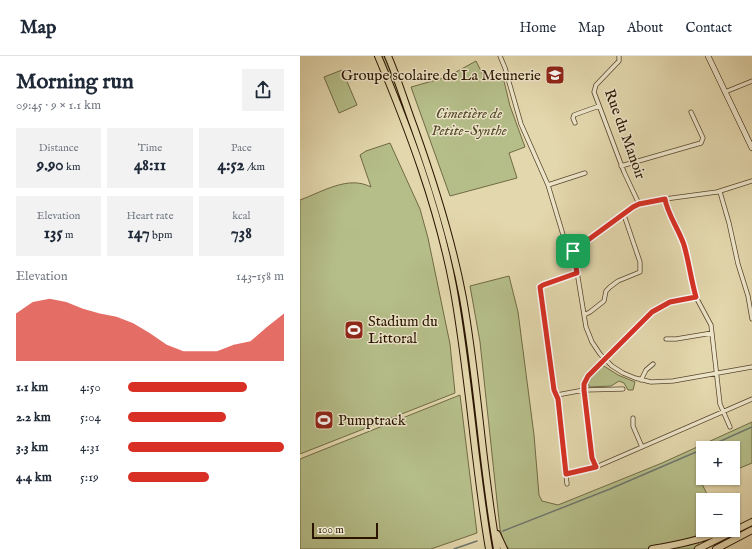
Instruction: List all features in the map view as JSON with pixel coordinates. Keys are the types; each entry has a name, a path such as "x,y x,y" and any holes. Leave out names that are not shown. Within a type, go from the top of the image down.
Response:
{"highway":[{"path":"378,56 423,177 439,226 449,268 464,353 487,549"},
{"path":"388,56 432,177 454,257 463,298 472,357 496,547"},
{"path":"492,518 499,540 504,549"},
{"path":"740,524 752,520"},
{"path":"698,549 752,520"},
{"path":"716,549 752,530"},
{"path":"652,549 706,537"}],"street":[{"path":"500,56 505,68 521,124 548,185 564,238 573,251 586,327 597,350 604,359 620,372 641,380 666,382 752,367"},
{"name":"Rue du Manoir","path":"619,56 618,62 595,87 594,93 621,166 639,204"},
{"path":"708,56 752,148"},
{"path":"725,92 752,81"},
{"path":"575,123 573,118 574,115 599,106"},
{"path":"621,166 701,143 703,141 703,136 691,112"},
{"path":"548,185 585,173"},
{"path":"573,251 639,204 720,192 752,181"},
{"path":"720,192 729,223 738,264 748,296 752,319"},
{"path":"665,199 666,205 676,224 684,245 696,297 709,321 712,333 720,404 730,428"},
{"path":"584,314 590,312 605,300 605,292 618,281 637,274 641,270 623,214"},
{"path":"567,484 557,395 554,390 540,288 543,285 577,273"},
{"path":"596,467 592,458 584,390 584,384 587,377 645,317 655,309 672,301 696,297"},
{"path":"666,339 676,339 712,333"},
{"path":"641,380 646,370 653,364"},
{"path":"557,395 584,390 623,388"},
{"path":"566,474 596,467 752,399"},
{"path":"632,418 633,426 642,447"}],"green space":[{"path":"381,56 384,56 416,139 434,196 457,282 455,282 447,247"},
{"name":"Cimetière de Petite-Synthe","path":"476,61 486,81 491,79 493,81 503,77 510,106 525,147 509,153 517,178 450,196 411,87 447,77"},
{"path":"342,70 357,105 339,113 324,77"},
{"name":"Stadium du Littoral","path":"390,143 420,209 428,238 450,344 455,393 300,454 300,200 326,189 344,184 362,184 371,187 360,155 366,151"},
{"path":"509,276 518,312 534,435 539,495 542,501 558,505 662,463 696,448 696,485 702,485 706,493 696,493 696,537 700,549 509,549 504,543 500,529 480,342 470,286"},
{"path":"602,366 635,382 633,390 628,390 624,383 619,381 611,386 590,387 588,384 591,378"},
{"path":"460,395 477,533 431,549 300,549 300,459"},
{"path":"752,422 752,463 740,468 740,441 710,441"}],"waterway":[{"path":"721,441 752,427"},
{"path":"503,531 610,489 696,452"},
{"path":"454,549 477,541"}],"place":[{"name":"Groupe scolaire de La Meunerie","path":"555,75"},
{"name":"Stadium du Littoral","path":"354,330"},
{"name":"Pumptrack","path":"324,420"}],"route":[{"path":"665,199 666,205 676,224 684,245 696,297 679,299 670,302 661,306 645,317 588,376 584,384 584,390 592,458 596,467 566,474 558,399 554,390 540,286 577,273 573,251 635,205 665,199"}]}
